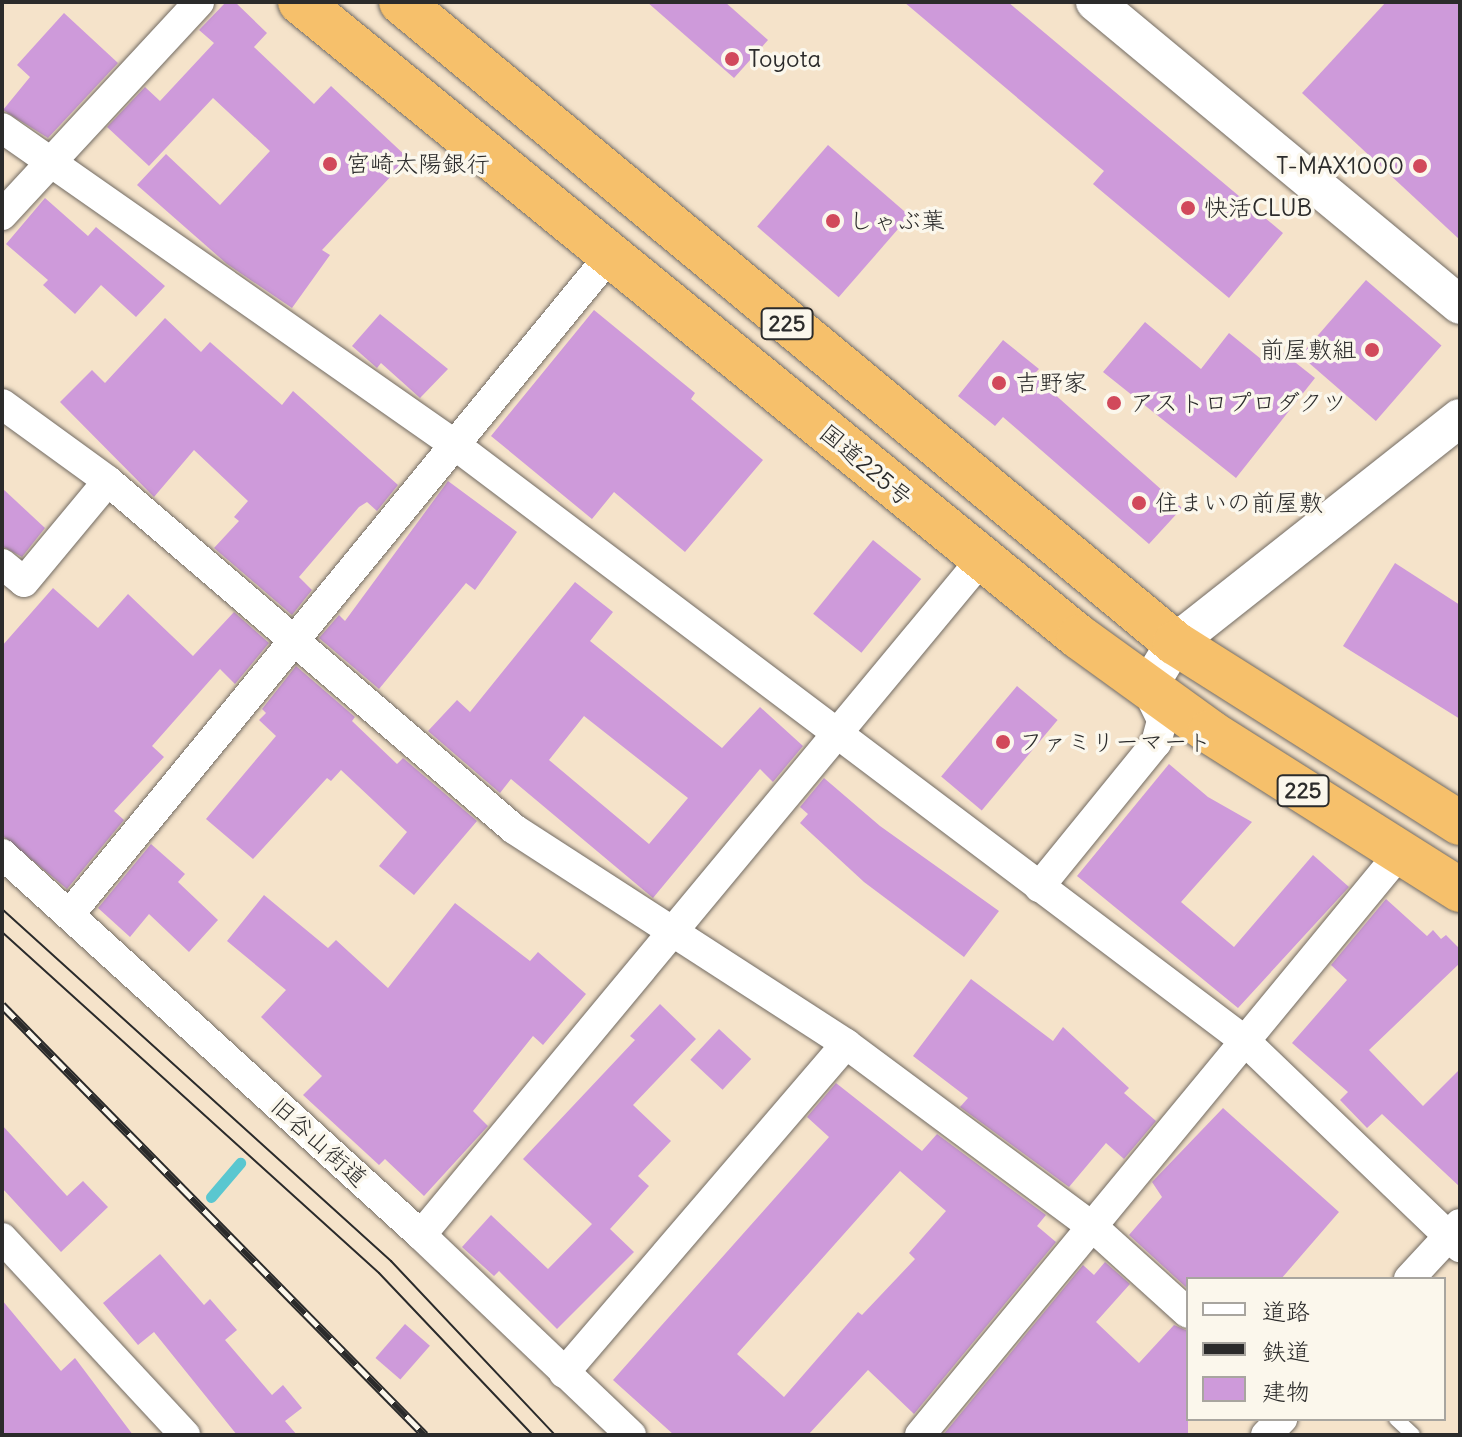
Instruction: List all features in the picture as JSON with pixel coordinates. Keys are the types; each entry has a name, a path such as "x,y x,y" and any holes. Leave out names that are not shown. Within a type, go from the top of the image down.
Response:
{"highway":[{"name":"国道225号","path":"300,2 612,253 981,560 1147,689 1460,890"},
{"name":"225","path":"401,2 1175,643 1460,823"}],"street":[{"path":"2,215 199,2"},
{"path":"1095,2 1460,305"},
{"path":"2,128 451,442 1245,1041 1456,1236 1411,1277"},
{"path":"69,915 451,442 612,253"},
{"path":"2,404 108,481 514,829 846,1044 1095,1229 1186,1311"},
{"path":"1039,887 1156,743 1162,720 1147,689 1175,643 1460,418"},
{"path":"2,564 24,582 108,481"},
{"path":"421,1235 671,932 840,736 981,560"},
{"path":"920,1435 1095,1229 1400,853"},
{"name":"旧谷山街道","path":"2,854 421,1235 631,1435"},
{"path":"564,1373 846,1044"},
{"path":"2,1238 185,1435"}],"lane":[{"path":"1398,1421 1413,1435"}],"building":[{"path":"226,2 235,2 267,33 254,47 314,104 331,86 408,158 322,250 330,255 292,308 227,264 137,185 166,154 220,205 270,151 213,98 149,166 107,127 145,87 160,101 214,43 199,30"},
{"name":"Toyota","path":"647,2 725,2 768,40 734,78"},
{"path":"904,2 1008,2 1283,233 1229,298 1093,184 1104,171"},
{"name":"T-MAX1000","path":"1386,2 1460,2 1460,240 1302,93"},
{"path":"64,13 118,63 48,138 3,110 30,77 17,65"},
{"name":"しゃぶ葉","path":"828,145 910,216 839,297 757,227"},
{"path":"45,198 88,236 96,227 165,286 136,317 101,285 75,314 43,285 48,280 6,244"},
{"name":"前屋敷組","path":"1366,280 1441,346 1376,421 1300,355"},
{"path":"594,310 695,393 691,399 763,460 685,552 614,492 592,519 491,436"},
{"path":"380,314 448,369 420,398 381,363 377,368 352,346"},
{"path":"165,318 201,352 210,342 282,405 293,391 398,485 377,511 367,502 359,507 299,577 312,590 292,615 214,548 239,521 234,517 248,501 194,450 154,497 60,402 92,370 105,383"},
{"path":"1145,322 1201,369 1229,333 1261,359 1277,348 1315,378 1236,478 1103,372"},
{"path":"1003,340 1039,369 1033,375 1182,508 1149,544 1003,417 995,426 958,396"},
{"path":"448,481 517,532 475,590 466,583 379,689 319,638 339,615 345,621"},
{"path":"2,488 45,528 22,557 2,546"},
{"path":"873,540 921,579 861,653 813,614"},
{"path":"1395,563 1460,605 1460,719 1343,646"},
{"path":"575,582 613,612 590,641 722,748 760,707 803,746 773,782 760,769 653,898 511,779 500,793 428,731 457,700 470,712","holes":["584,716 688,798 649,844 549,760"]},
{"path":"53,588 98,628 128,594 193,656 234,612 269,643 235,684 220,669 152,746 164,757 114,811 124,820 67,889 2,835 2,646"},
{"path":"296,666 355,717 352,721 397,764 403,758 477,821 414,895 379,866 407,832 341,770 331,781 327,778 253,859 206,819 276,736 259,720 266,713 262,709"},
{"path":"1017,686 1058,720 982,810 941,776"},
{"path":"1169,764 1208,797 1252,822 1181,902 1234,947 1313,855 1349,887 1238,1008 1077,876"},
{"path":"824,778 880,826 999,911 964,957 864,882 800,823 808,814 800,807"},
{"path":"151,844 185,874 178,882 218,920 189,952 149,914 130,937 98,908"},
{"path":"264,895 328,948 336,940 388,988 455,903 530,961 538,952 586,994 543,1045 533,1036 473,1111 488,1126 424,1196 385,1159 379,1165 303,1095 322,1076 261,1017 286,990 227,941"},
{"path":"1386,899 1427,936 1433,930 1441,939 1446,935 1460,949 1460,963 1369,1050 1423,1106 1460,1069 1460,1187 1382,1114 1367,1128 1340,1100 1348,1092 1292,1043 1347,980 1331,965"},
{"path":"971,979 1053,1041 1063,1027 1129,1088 1124,1093 1156,1121 1124,1159 1106,1143 1069,1187 960,1107 968,1098 913,1056"},
{"path":"660,1004 696,1039 633,1105 671,1141 638,1176 649,1186 610,1229 634,1252 557,1329 499,1271 494,1276 462,1247 491,1215 548,1269 592,1224 523,1159 635,1040 630,1036"},
{"path":"719,1029 751,1059 723,1090 690,1060"},
{"path":"836,1083 922,1151 937,1134 1046,1215 1037,1226 1056,1242 914,1414 868,1370 808,1435 674,1435 613,1380 829,1137 807,1117","holes":["900,1171 946,1211 909,1253 915,1259 862,1315 858,1312 784,1397 737,1354"]},
{"path":"1223,1108 1339,1212 1283,1277 1186,1277 1186,1287 1129,1235 1162,1197 1152,1182"},
{"path":"2,1125 67,1196 83,1181 108,1207 61,1252 2,1188"},
{"path":"160,1254 204,1305 210,1299 237,1330 225,1340 272,1395 283,1385 302,1408 285,1421 297,1435 237,1435 154,1332 138,1345 103,1303"},
{"path":"1105,1262 1130,1284 1096,1322 1139,1363 1174,1325 1186,1330 1188,1435 943,1435 1083,1265 1094,1275"},
{"path":"2,1300 61,1371 75,1358 133,1435 2,1435"},
{"path":"405,1324 430,1346 400,1380 375,1358"}],"waterway":[{"path":"211,1197 240,1163"}],"tram line":[{"path":"2,909 391,1261 555,1435"},
{"path":"2,932 379,1273 533,1435"}],"railway":[{"path":"2,1005 425,1435"}],"place":[{"name":"Toyota","path":"732,59"},
{"name":"宮崎太陽銀行","path":"330,164"},
{"name":"T-MAX1000","path":"1420,166"},
{"name":"快活CLUB","path":"1188,208"},
{"name":"しゃぶ葉","path":"833,221"},
{"name":"前屋敷組","path":"1372,350"},
{"name":"吉野家","path":"999,383"},
{"name":"アストロプロダクツ","path":"1114,403"},
{"name":"住まいの前屋敷","path":"1139,503"},
{"name":"ファミリーマート","path":"1003,742"}]}
